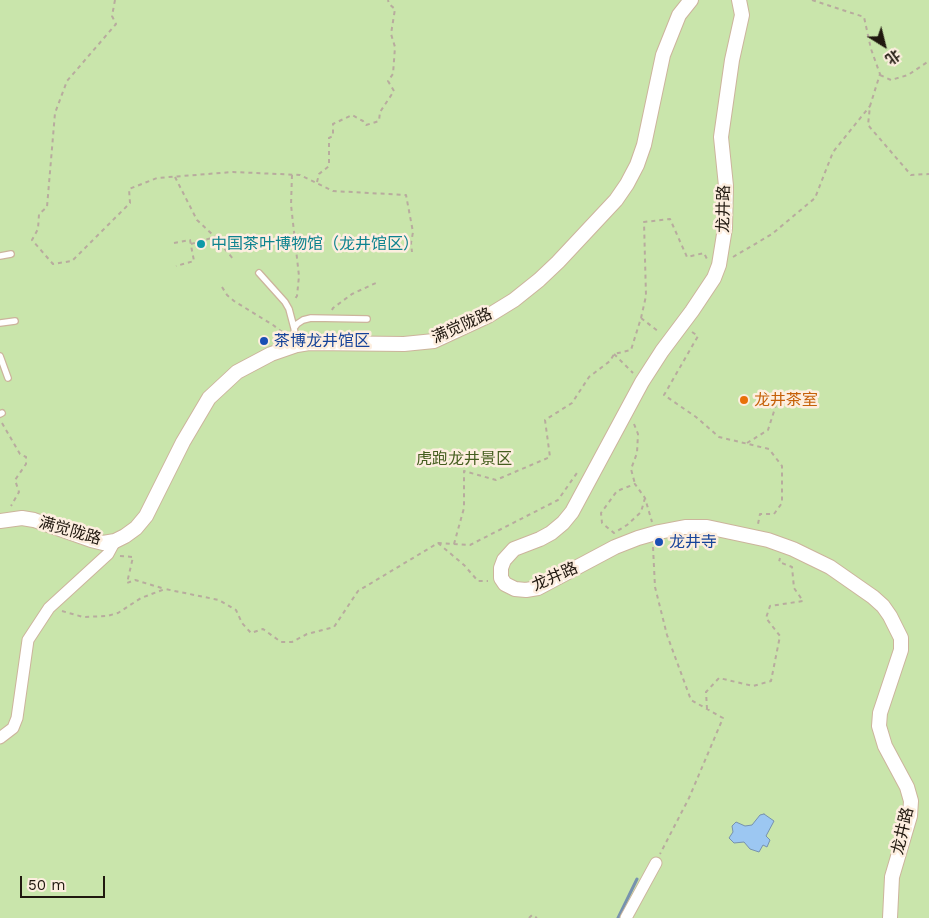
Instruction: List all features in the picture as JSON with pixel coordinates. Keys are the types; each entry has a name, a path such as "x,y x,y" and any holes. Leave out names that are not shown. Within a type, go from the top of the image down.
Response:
{"street":[{"name":"满觉陇路","path":"0,521 22,518 34,520 112,546 136,528 146,516 182,442 209,398 237,372 271,354 297,345 318,343 404,344 434,341 488,316 514,300 539,280 600,218 627,184 637,165 644,145 663,55 680,15 691,0"},
{"name":"龙井路","path":"740,1 742,15 732,60 721,137 726,209 717,271 642,382 572,512 563,523 551,532 540,539 514,549 504,560 501,568 501,578 505,584 515,589 538,588 615,547 652,534 685,527 706,527 768,540 814,558 873,597 890,616 900,638 901,650 880,713 879,726 884,746 907,786 911,802 910,816 892,876 890,918"},
{"path":"0,738 13,728 17,718 28,640 49,608 112,546"},
{"path":"626,918 656,862"}],"lane":[{"path":"0,256 11,254"},
{"path":"259,273 289,309 297,345"},
{"path":"294,328 303,320 311,318 367,319"},
{"path":"0,323 15,320"},
{"path":"0,356 8,378"}],"path":[{"path":"115,0 112,16 116,24 67,81 55,113 47,207 40,214 38,229 32,240 53,264 72,261 130,202 129,189 157,178 233,172 300,175 333,191 406,195 413,232 412,252"},
{"path":"317,182 319,174 329,166 329,138 333,136 333,124 352,115 363,121 366,125 378,121 380,112 394,91 388,81 394,74 395,47 391,34 395,9 389,4 388,0"},
{"path":"812,0 864,17 871,48 880,74 870,106 868,125 911,176 929,174"},
{"path":"880,74 891,80 908,75 929,61"},
{"path":"454,544 464,508 464,471 496,480 550,457 545,420 572,403 589,378 610,361 614,354 631,350 642,318 646,296 644,222 670,219 687,257 704,253 717,271 772,234 815,198 834,152 870,106"},
{"path":"289,309 297,296 298,276 291,205 292,174"},
{"path":"174,176 197,220 216,237 234,260"},
{"path":"191,244 216,237"},
{"path":"174,243 190,240 194,261 176,266"},
{"path":"329,318 333,308 342,300 378,282"},
{"path":"222,287 234,302 273,325 297,345"},
{"path":"642,318 670,340"},
{"path":"681,324 698,336 664,395 696,417 719,437 769,449 782,466 782,503 774,514 760,514 756,531 744,534"},
{"path":"614,354 642,382"},
{"path":"747,443 768,430 777,402 801,403"},
{"path":"628,409 638,434 637,453 631,469 635,484 645,498 651,516 656,587 667,635 691,700 722,718 689,798 656,862"},
{"path":"1,415 20,454 26,457 26,464 15,480 19,492 12,506 7,509"},
{"path":"112,546 120,556 133,557 127,583 135,580 165,589 219,600 236,610 242,623 251,633 263,629 280,642 292,642 307,634 334,627 358,591 438,543 470,546 558,500 581,468"},
{"path":"635,484 617,491 602,513 602,523 614,533 627,525 641,512 645,498"},
{"path":"438,543 464,565 478,581 488,581 501,574"},
{"path":"707,709 706,692 719,678 753,686 771,681 780,636 766,618 770,606 803,602 794,588 792,566 779,562 783,546"},
{"path":"49,608 83,617 107,616 118,613 141,598 165,589"},
{"path":"529,918 532,915 537,918"}],"green space":[{"name":"虎跑龙井景区","path":"0,0 929,0 929,918 0,918"}],"water":[{"path":"764,814 774,821 766,836 770,840 767,847 763,845 759,852 750,849 744,842 734,843 729,838 733,832 732,826 736,822 745,826 752,825 760,815"}],"waterway":[{"path":"618,918 637,879"}],"place":[{"name":"中国茶叶博物馆（龙井馆区）","path":"201,244"},
{"name":"茶博龙井馆区","path":"264,341"},
{"name":"龙井茶室","path":"744,400"},
{"name":"龙井寺","path":"659,542"}]}
